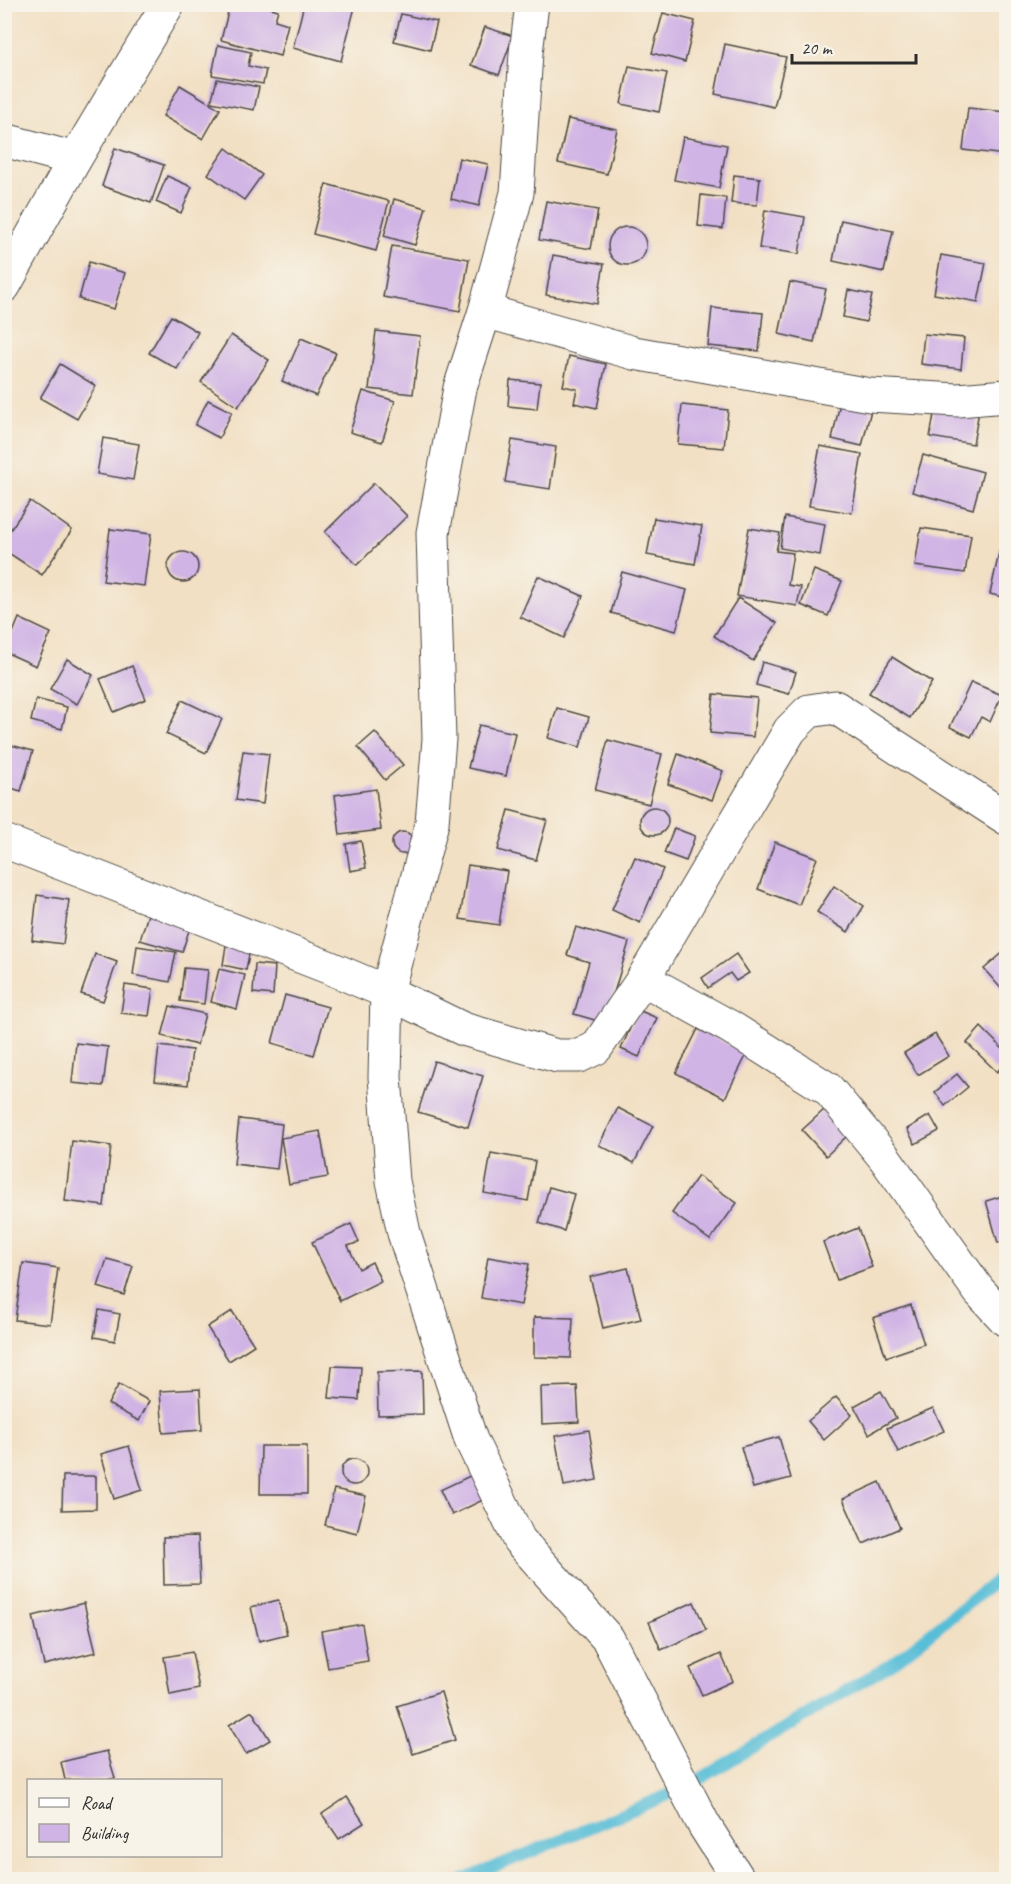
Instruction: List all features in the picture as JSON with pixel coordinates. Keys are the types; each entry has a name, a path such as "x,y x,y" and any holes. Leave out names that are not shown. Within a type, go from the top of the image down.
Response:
{"street":[{"path":"4,286 75,159 168,4"},
{"path":"532,4 526,53 517,193 485,311 460,388 434,533 439,739 432,823 387,992 385,1077 393,1181 404,1233 471,1440 519,1540 608,1639 704,1825 739,1880"},
{"path":"4,140 75,159"},
{"path":"485,311 634,353 870,396 958,400 1006,396"},
{"path":"4,841 387,992 464,1029 558,1056 579,1056 596,1048 643,979 790,730 809,711 835,707 1006,818"},
{"path":"643,979 730,1027 828,1089 884,1157 979,1291 1006,1320"}],"building":[{"path":"230,4 258,4 278,10 275,20 288,24 280,56 221,40"},
{"path":"304,4 345,4 355,7 341,61 293,48"},
{"path":"663,13 695,21 685,62 652,53"},
{"path":"401,14 437,22 430,50 394,41"},
{"path":"485,27 513,36 499,75 471,65"},
{"path":"725,44 786,57 774,107 715,94"},
{"path":"218,45 251,52 248,66 266,70 263,84 212,75"},
{"path":"629,66 667,73 659,112 621,104"},
{"path":"217,79 259,87 254,110 211,102"},
{"path":"180,85 220,109 203,139 163,116"},
{"path":"968,108 1006,112 1006,155 963,150"},
{"path":"568,119 617,129 607,174 558,163"},
{"path":"683,137 727,145 719,188 674,180"},
{"path":"115,148 164,165 151,203 102,186"},
{"path":"226,148 262,175 244,200 208,174"},
{"path":"459,158 488,164 479,206 451,199"},
{"path":"734,175 760,178 757,205 731,203"},
{"path":"167,176 192,187 181,213 156,202"},
{"path":"326,184 389,201 376,251 313,234"},
{"path":"701,195 726,198 723,229 698,226"},
{"path":"394,199 426,208 415,245 384,236"},
{"path":"546,201 598,210 591,249 539,240"},
{"path":"765,210 805,217 799,254 759,248"},
{"path":"841,220 893,231 884,272 833,261"},
{"path":"627,227 634,228 640,233 645,239 645,253 640,259 634,264 627,265 620,264 614,259 609,253 608,246 609,239 614,233 620,228"},
{"path":"392,246 469,259 460,311 383,297"},
{"path":"553,255 604,264 597,304 546,295"},
{"path":"941,255 986,263 978,302 934,294"},
{"path":"89,262 125,273 114,309 79,299"},
{"path":"790,282 826,289 814,342 779,334"},
{"path":"848,290 872,295 866,322 843,317"},
{"path":"712,308 763,313 759,351 708,346"},
{"path":"171,316 198,332 177,369 149,353"},
{"path":"376,331 420,336 413,394 369,389"},
{"path":"924,334 964,338 961,369 921,364"},
{"path":"231,335 269,360 238,407 201,382"},
{"path":"301,338 336,353 316,396 282,381"},
{"path":"569,356 606,364 597,408 574,403 577,389 563,386"},
{"path":"60,364 96,386 77,419 40,398"},
{"path":"510,380 540,383 537,409 508,406"},
{"path":"363,391 395,401 382,442 350,432"},
{"path":"208,400 232,412 219,438 195,425"},
{"path":"840,403 871,410 862,446 832,439"},
{"path":"936,403 979,411 973,444 930,437"},
{"path":"682,405 728,410 724,448 678,444"},
{"path":"103,438 139,444 133,480 97,474"},
{"path":"512,440 556,447 550,489 505,482"},
{"path":"820,446 862,454 852,513 809,506"},
{"path":"923,455 983,472 973,509 912,492"},
{"path":"374,483 407,516 357,565 325,532"},
{"path":"30,501 72,530 42,575 4,550 4,539"},
{"path":"785,517 825,524 820,555 780,548"},
{"path":"654,518 702,526 695,564 647,555"},
{"path":"749,528 780,533 776,551 793,553 788,585 801,587 797,606 737,596"},
{"path":"921,528 971,535 965,573 915,566"},
{"path":"110,529 151,534 144,586 103,581"},
{"path":"1002,539 1006,540 1006,598 990,594"},
{"path":"183,552 189,553 197,561 197,573 189,581 183,582 177,581 169,573 168,567 169,561 177,553"},
{"path":"814,570 842,581 828,616 801,605"},
{"path":"622,572 687,590 676,631 611,613"},
{"path":"538,576 583,596 564,638 520,617"},
{"path":"738,598 777,623 753,661 714,636"},
{"path":"19,618 51,633 36,666 5,652"},
{"path":"892,657 932,682 910,718 869,693"},
{"path":"67,659 93,675 77,704 50,689"},
{"path":"762,662 796,672 789,694 756,685"},
{"path":"132,666 146,699 114,712 100,679"},
{"path":"971,682 1002,695 990,722 981,717 971,737 950,727"},
{"path":"714,694 757,698 753,737 710,733"},
{"path":"36,699 67,707 62,729 31,721"},
{"path":"182,700 222,719 206,753 166,734"},
{"path":"557,708 589,717 580,747 548,738"},
{"path":"479,725 515,733 506,776 468,768"},
{"path":"375,732 403,765 385,780 358,747"},
{"path":"608,740 662,754 649,804 595,790"},
{"path":"4,743 33,751 21,791 4,786"},
{"path":"243,751 269,754 263,804 236,800"},
{"path":"678,754 723,771 712,800 668,784"},
{"path":"376,789 381,830 340,835 335,795"},
{"path":"654,807 664,811 668,821 664,831 654,835 644,831 640,821 644,811"},
{"path":"509,810 547,820 536,860 498,850"},
{"path":"674,828 695,836 686,861 664,853"},
{"path":"399,832 407,832 414,839 414,847 407,854 399,854 392,847 392,839"},
{"path":"361,841 366,868 350,871 346,844"},
{"path":"775,842 817,858 799,905 758,889"},
{"path":"635,857 663,869 640,923 612,910"},
{"path":"468,865 507,871 499,925 460,919"},
{"path":"834,886 864,906 848,932 817,912"},
{"path":"37,895 69,900 63,944 32,940"},
{"path":"150,908 192,921 182,952 140,940"},
{"path":"576,927 629,942 605,1023 574,1014 589,962 567,955"},
{"path":"227,939 251,944 246,970 223,965"},
{"path":"137,946 176,952 170,982 133,975"},
{"path":"1006,950 1006,990 1004,992 984,969"},
{"path":"95,954 117,962 103,1001 81,994"},
{"path":"736,954 749,973 736,981 730,973 708,988 702,978"},
{"path":"255,964 275,966 273,995 253,993"},
{"path":"184,968 208,970 204,1004 180,1001"},
{"path":"219,969 245,975 237,1009 211,1002"},
{"path":"125,985 153,989 149,1016 121,1013"},
{"path":"285,995 328,1007 314,1055 272,1043"},
{"path":"170,1006 205,1014 197,1045 162,1036"},
{"path":"638,1010 657,1018 639,1057 621,1049"},
{"path":"981,1027 1006,1052 1006,1061 997,1072 967,1043"},
{"path":"698,1029 747,1054 725,1098 676,1073"},
{"path":"935,1034 949,1056 918,1075 904,1053"},
{"path":"76,1043 108,1047 103,1086 72,1083"},
{"path":"159,1046 192,1050 188,1085 155,1081"},
{"path":"434,1061 483,1076 468,1127 418,1112"},
{"path":"957,1074 968,1087 945,1106 935,1092"},
{"path":"618,1108 653,1126 634,1163 599,1145"},
{"path":"825,1109 848,1135 826,1156 802,1130"},
{"path":"930,1115 939,1131 915,1144 907,1129"},
{"path":"239,1119 282,1124 277,1169 234,1164"},
{"path":"320,1131 328,1177 289,1184 281,1138"},
{"path":"72,1141 111,1146 104,1206 65,1201"},
{"path":"491,1153 535,1161 528,1201 484,1193"},
{"path":"698,1176 737,1203 710,1240 672,1213"},
{"path":"549,1187 574,1194 564,1231 539,1223"},
{"path":"1006,1195 1006,1240 998,1243 986,1201"},
{"path":"351,1224 359,1242 348,1246 359,1269 372,1262 381,1281 340,1301 312,1242"},
{"path":"858,1228 872,1267 837,1280 823,1242"},
{"path":"488,1257 529,1264 521,1305 481,1298"},
{"path":"107,1259 133,1266 124,1295 98,1287"},
{"path":"23,1263 58,1268 50,1324 15,1320"},
{"path":"628,1268 641,1319 603,1328 590,1277"},
{"path":"911,1305 924,1344 886,1357 873,1318"},
{"path":"99,1310 120,1314 115,1341 94,1337"},
{"path":"232,1311 254,1345 229,1361 207,1327"},
{"path":"534,1317 573,1318 571,1358 534,1357"},
{"path":"332,1366 361,1367 359,1400 329,1398"},
{"path":"422,1371 423,1414 378,1415 377,1372"},
{"path":"119,1384 149,1401 139,1421 108,1404"},
{"path":"577,1386 579,1422 542,1424 541,1387"},
{"path":"200,1389 202,1430 163,1433 160,1391"},
{"path":"881,1391 896,1418 869,1434 854,1406"},
{"path":"836,1397 852,1415 824,1440 808,1421"},
{"path":"933,1408 944,1431 898,1452 887,1428"},
{"path":"589,1430 597,1480 564,1486 555,1436"},
{"path":"779,1437 791,1478 753,1488 741,1447"},
{"path":"129,1446 142,1490 114,1499 101,1454"},
{"path":"261,1446 307,1446 307,1494 260,1494"},
{"path":"354,1459 363,1463 367,1472 363,1481 354,1485 345,1481 341,1472 345,1463"},
{"path":"474,1474 485,1499 452,1515 440,1490"},
{"path":"63,1476 96,1476 96,1509 62,1510"},
{"path":"880,1482 900,1528 863,1544 843,1499"},
{"path":"334,1489 366,1496 357,1533 325,1525"},
{"path":"198,1536 200,1584 164,1585 163,1537"},
{"path":"278,1600 287,1634 259,1641 251,1607"},
{"path":"694,1602 706,1630 661,1650 649,1622"},
{"path":"84,1603 96,1652 44,1665 33,1616"},
{"path":"362,1624 368,1661 328,1668 321,1631"},
{"path":"192,1652 199,1689 170,1695 164,1657"},
{"path":"721,1654 733,1681 702,1695 690,1668"},
{"path":"441,1692 455,1740 413,1754 397,1706"},
{"path":"252,1711 270,1740 246,1754 229,1725"},
{"path":"107,1751 115,1778 65,1779 61,1762"},
{"path":"347,1797 364,1823 339,1839 322,1814"}],"waterway":[{"path":"463,1880 685,1788 893,1663 1006,1573"}]}
